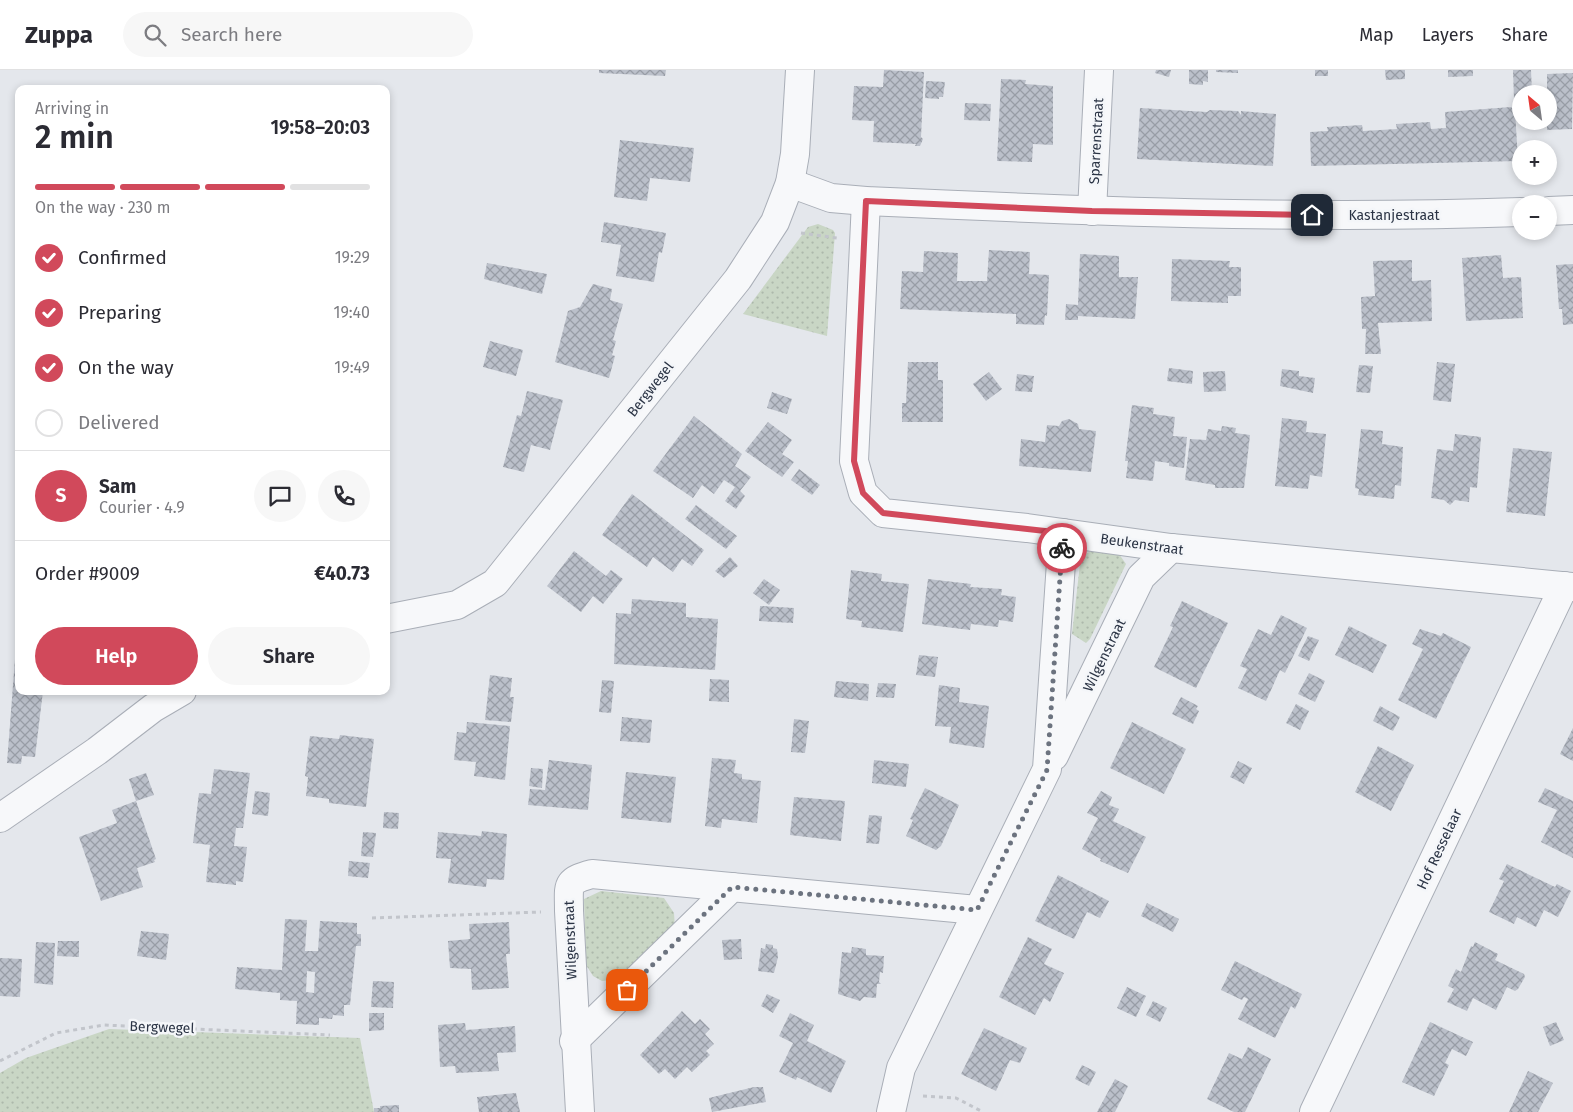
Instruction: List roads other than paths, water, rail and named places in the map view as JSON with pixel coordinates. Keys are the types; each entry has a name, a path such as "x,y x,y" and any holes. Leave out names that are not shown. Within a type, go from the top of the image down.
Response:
{"street":[{"name":"Bergwegel","path":"390,619 457,605 495,583 738,279 775,222 790,183 795,154 800,70"},
{"name":"Sparrenstraat","path":"1092,211 1099,70"},
{"name":"Kastanjestraat","path":"790,183 831,198 1092,211 1410,215 1512,212"},
{"name":"Beukenstraat","path":"866,201 854,461 863,493 883,513 1063,533 1171,548 1569,587"},
{"path":"1557,211 1573,210"},
{"name":"Wilgenstraat","path":"1047,770 1063,533"},
{"name":"Wilgenstraat","path":"893,1102 900,1068 1142,577 1171,548"},
{"name":"Hof Resselaar","path":"1314,1112 1569,587"},
{"path":"0,818 98,751 153,708 175,695"},
{"name":"Wilgenstraat","path":"580,1112 574,1041 569,911 569,887 575,878 592,874 977,910"},
{"path":"574,1041 732,887"}]}
